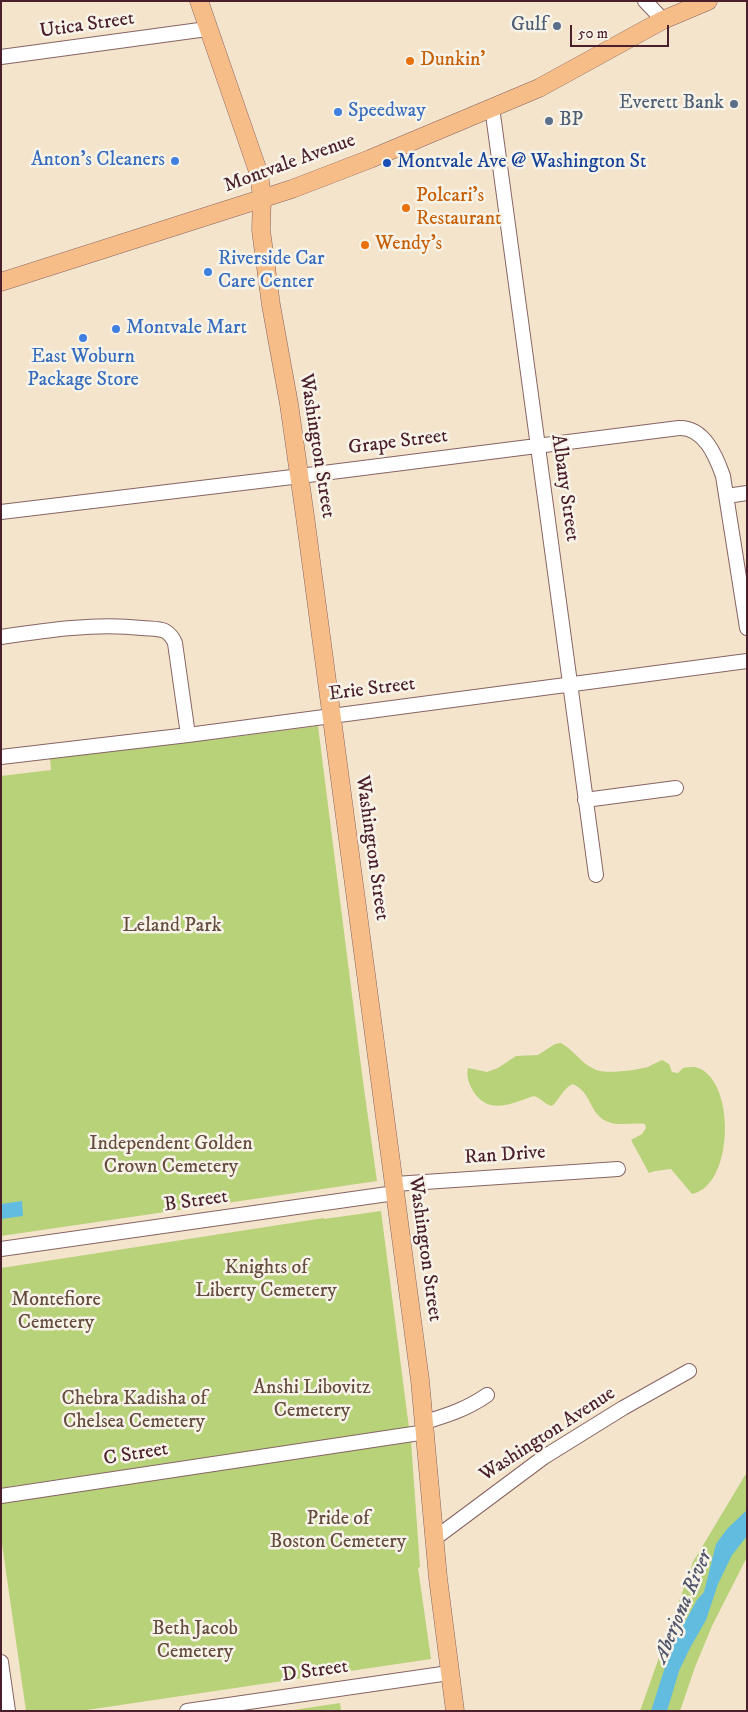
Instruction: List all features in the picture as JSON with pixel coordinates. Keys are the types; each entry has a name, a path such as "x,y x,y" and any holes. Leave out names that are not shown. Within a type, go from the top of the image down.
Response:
{"main road":[{"name":"Washington Street","path":"199,1 259,174 262,197 261,230 271,305 289,404 395,1189 425,1427 434,1539 455,1711"},
{"name":"Montvale Avenue","path":"663,20 686,1"},
{"name":"Montvale Avenue","path":"1,282 262,197 292,189 362,162 550,83 663,20 708,1"}],"street":[{"path":"645,1 663,20"},
{"name":"Utica Street","path":"1,57 208,29"},
{"name":"Albany Street","path":"492,107 596,875"},
{"name":"Grape Street","path":"1,512 679,428 688,428 695,431 714,454 723,476 727,496"},
{"path":"747,493 727,496 747,628"},
{"path":"1,637 36,631 108,626 137,627 165,632 173,639 176,646 188,735"},
{"name":"Erie Street","path":"1,758 747,661"},
{"path":"585,800 676,788"},
{"name":"Ran Drive","path":"395,1189 618,1169"},
{"name":"B Street","path":"1,1249 395,1189"},
{"name":"Washington Avenue","path":"434,1539 544,1456 689,1371"},
{"name":"C Street","path":"1,1496 425,1427 472,1405 487,1395"},
{"path":"1,1662 8,1711"},
{"name":"D Street","path":"187,1711 449,1673"}],"green space":[{"name":"Leland Park","path":"318,726 377,1181 1,1236 1,776 51,770 50,759 171,742 218,739"},
{"path":"561,1043 585,1063 599,1071 613,1072 648,1067 662,1060 669,1064 672,1072 678,1073 683,1068 695,1067 708,1075 718,1090 723,1109 725,1131 723,1153 716,1172 706,1187 692,1194 671,1169 649,1173 631,1140 642,1134 646,1128 645,1124 615,1124 606,1121 596,1113 584,1093 573,1084 567,1088 552,1106 534,1096 501,1106 486,1103 479,1099 469,1083 468,1068 487,1072 498,1068 516,1056 538,1055 555,1044"},
{"path":"381,1211 409,1428 1,1488 1,1268 324,1218"},
{"path":"411,1441 420,1567 418,1568 431,1659 80,1711 26,1711 1,1537 1,1502"},
{"path":"747,1472 747,1557 712,1626 680,1711 640,1711 693,1562"},
{"path":"340,1703 341,1711 287,1711"}],"water":[{"path":"22,1201 23,1216 1,1219 1,1204"},
{"path":"747,1510 747,1536 732,1555 718,1584 706,1620 679,1671 667,1711 651,1711 672,1645 697,1600 704,1592 716,1544 727,1529"}],"place":[{"name":"Gulf","path":"557,26"},
{"name":"Dunkin'","path":"410,61"},
{"name":"Everett Bank","path":"734,104"},
{"name":"Speedway","path":"338,112"},
{"name":"BP","path":"549,121"},
{"name":"Anton's Cleaners","path":"175,161"},
{"name":"Montvale Ave @ Washington St","path":"387,163"},
{"name":"Polcari's Restaurant","path":"406,208"},
{"name":"Wendy's","path":"365,245"},
{"name":"Riverside Car Care Center","path":"208,272"},
{"name":"Montvale Mart","path":"116,329"},
{"name":"East Woburn Package Store","path":"83,338"}],"park label":[{"name":"Independent Golden Crown Cemetery","path":"171,1156"},
{"name":"Knights of Liberty Cemetery","path":"266,1280"},
{"name":"Montefiore Cemetery","path":"56,1312"},
{"name":"Anshi Libovitz Cemetery","path":"312,1400"},
{"name":"Chebra Kadisha of Chelsea Cemetery","path":"134,1412"},
{"name":"Pride of Boston Cemetery","path":"338,1532"},
{"name":"Beth Jacob Cemetery","path":"195,1642"}],"water label":[{"name":"Aberjona River","path":"684,1607"}]}
